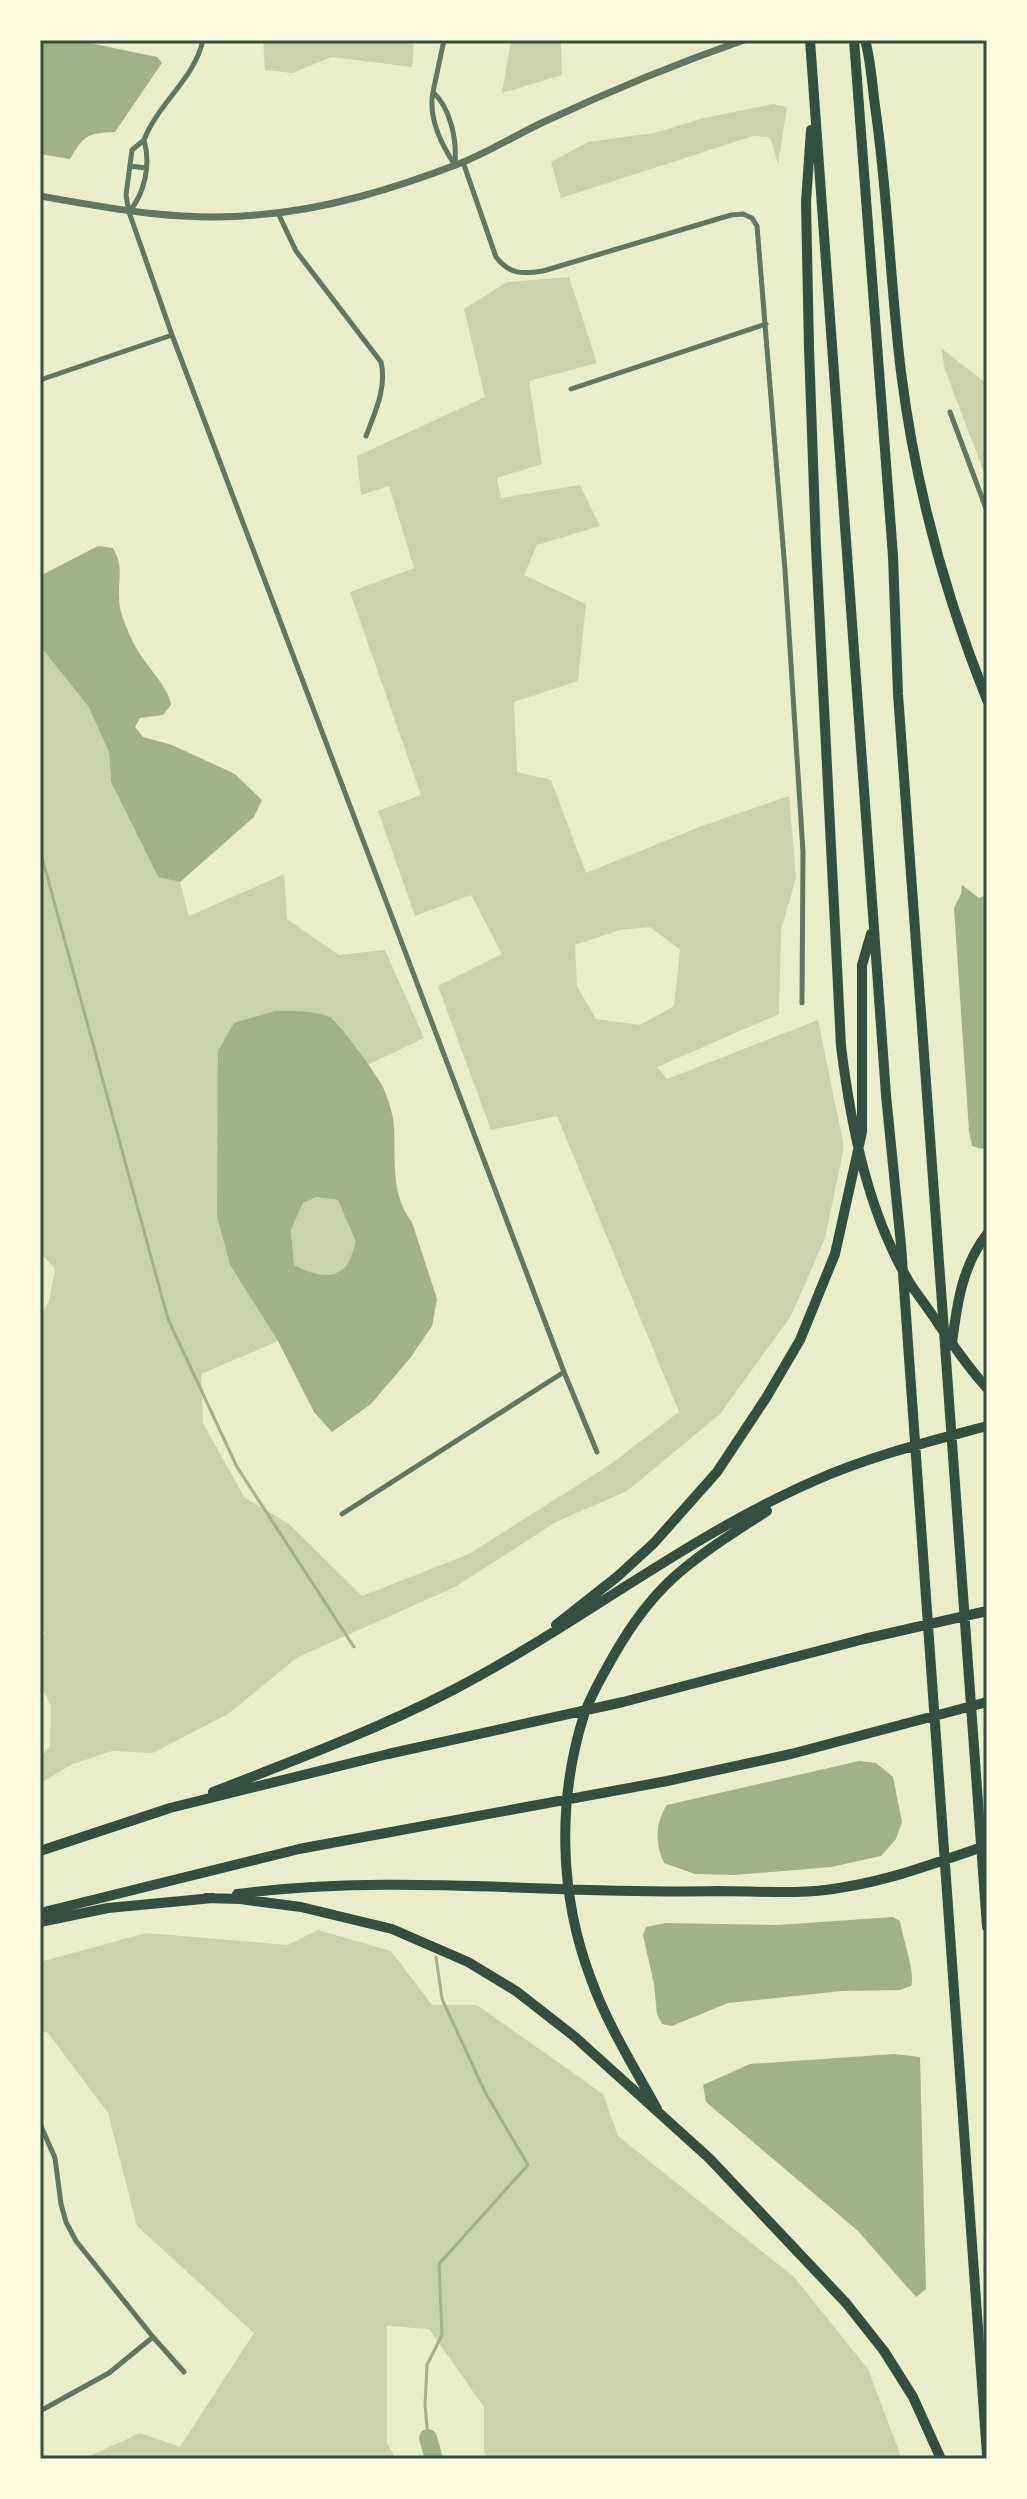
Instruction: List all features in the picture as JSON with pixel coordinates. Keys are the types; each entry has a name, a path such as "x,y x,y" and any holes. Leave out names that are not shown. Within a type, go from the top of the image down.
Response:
{"highway":[{"path":"810,40 886,1095 901,1245 987,2455"},
{"path":"854,40 893,556 899,710 987,1927"},
{"path":"865,40 881,145 902,372 915,456 933,538 987,700"},
{"path":"814,96 806,202 809,348 838,991 848,1100 860,1157 881,1221 911,1284 956,1350 987,1388"},
{"path":"514,1657 618,1576 654,1543 717,1472 800,1340 835,1254 862,1132 862,965 874,924"},
{"path":"948,1368 957,1297 974,1251 987,1234"},
{"path":"40,1851 170,1808 311,1754 450,1692 514,1657 723,1528 813,1481 875,1456 987,1426"},
{"path":"661,2117 590,1978 574,1921 564,1844 567,1784 584,1714 596,1686 637,1619 657,1595 717,1544 813,1481"},
{"path":"170,1808 388,1754 623,1702 864,1639 987,1611"},
{"path":"40,1913 299,1849 667,1781 897,1728 987,1702"},
{"path":"40,1922 108,1908 294,1887 382,1883 666,1892 835,1889 894,1878 987,1845"},
{"path":"206,1898 301,1907 392,1929 468,1962 516,1991 575,2037 709,2158 846,2303 884,2351 913,2397 941,2459"}],"street":[{"path":"203,40 194,67 149,126 144,140 132,150 126,195 129,212 172,335 597,1452"},
{"path":"444,40 430,105 444,150 459,163"},
{"path":"40,196 129,212 197,217 278,213 348,199 459,163 686,60 744,40"},
{"path":"433,92 442,100 457,145 459,163 496,257 504,268 517,273 543,271 731,215 743,214 752,218 759,237 766,324 803,852 802,1003"},
{"path":"434,121 447,116"},
{"path":"129,212 141,199 148,154 144,140"},
{"path":"130,166 146,168"},
{"path":"278,213 296,251 381,362 384,373 382,388 366,436"},
{"path":"571,389 766,324"},
{"path":"40,380 172,335"},
{"path":"950,412 987,511"},
{"path":"342,1514 564,1372"},
{"path":"40,2124 55,2158 66,2222 86,2256 184,2372"},
{"path":"40,2411 109,2373 153,2337"}],"shaded area":[{"path":"40,40 75,40 157,57 162,63 115,132 87,137 70,159 40,154"},
{"path":"263,40 414,40 412,67 332,57 292,73 265,70"},
{"path":"511,40 561,40 562,75 502,93"},
{"path":"773,104 787,107 778,164 770,137 753,136 561,198 551,162 588,142 654,133 704,118"},
{"path":"569,277 597,363 529,381 542,464 497,478 501,498 580,485 600,526 537,545 524,575 586,604 578,681 514,702 517,772 551,780 586,873 702,826 789,796 796,878 781,930 779,1014 657,1067 667,1079 818,1020 844,1147 825,1238 791,1316 720,1414 627,1491 556,1522 455,1587 298,1657 228,1714 153,1753 112,1751 73,1764 40,1783 40,1758 50,1746 51,1706 40,1684 40,1637 45,1633 40,1627 40,1316 49,1301 55,1269 41,1253 40,1247 40,646 88,706 109,752 111,782 158,877 180,882 189,916 284,874 287,919 339,955 385,950 424,1038 368,1065 333,1018 230,1265 278,1341 201,1374 203,1423 244,1497 289,1524 362,1596 469,1554 611,1464 679,1412 557,1116 491,1130 438,986 502,954 471,895 415,916 378,811 421,795 350,592 414,568 389,486 361,495 357,456 485,397 464,309 507,282","holes":["650,927 680,950 674,1006 640,1025 596,1019 577,986 575,945 620,930"]},
{"path":"941,348 987,384 987,480 945,370"},
{"path":"98,546 113,548 119,567 119,603 124,622 135,646 170,699 171,705 163,715 140,718 135,727 143,737 172,745 235,774 262,800 254,817 180,882 158,877 111,782 109,752 88,706 40,646 40,576"},
{"path":"962,885 979,898 987,894 987,1146 982,1149 972,1146 969,1131 954,908"},
{"path":"275,1011 316,1013 334,1020 357,1048 382,1085 390,1106 397,1188 412,1222 437,1299 432,1326 411,1357 371,1404 332,1432 314,1412 278,1341 230,1265 217,1216 218,1051 234,1023","holes":["316,1197 338,1200 356,1242 347,1265 339,1272 327,1275 294,1265 291,1230 303,1203"]},
{"path":"316,1197 338,1200 356,1242 347,1265 333,1274 313,1273 294,1266 291,1230 303,1203"},
{"path":"859,1761 876,1763 893,1777 902,1822 896,1839 881,1856 831,1867 734,1875 695,1874 664,1863 658,1834 660,1819 667,1805"},
{"path":"893,1917 900,1921 910,1964 911,1986 900,1990 842,1991 728,2003 672,2026 662,2024 657,2014 643,1935 646,1927 666,1923 778,1925"},
{"path":"318,1930 391,1951 432,2005 477,2005 603,2094 618,2136 794,2277 868,2369 902,2459 488,2459 484,2452 484,2407 429,2329 387,2326 387,2443 396,2459 83,2459 140,2433 180,2447 254,2333 137,2226 108,2113 48,2033 40,2030 40,1962 146,1933 288,1945"},
{"path":"894,2054 920,2057 926,2289 916,2297 858,2231 706,2102 703,2085 750,2064"}],"waterway":[{"path":"40,850 168,1319 237,1467 354,1647"},
{"path":"428,2438 425,2405 427,2365 442,2335 439,2264 528,2165 485,2092 442,1999 436,1957"},
{"path":"428,2438 434,2459"}]}
